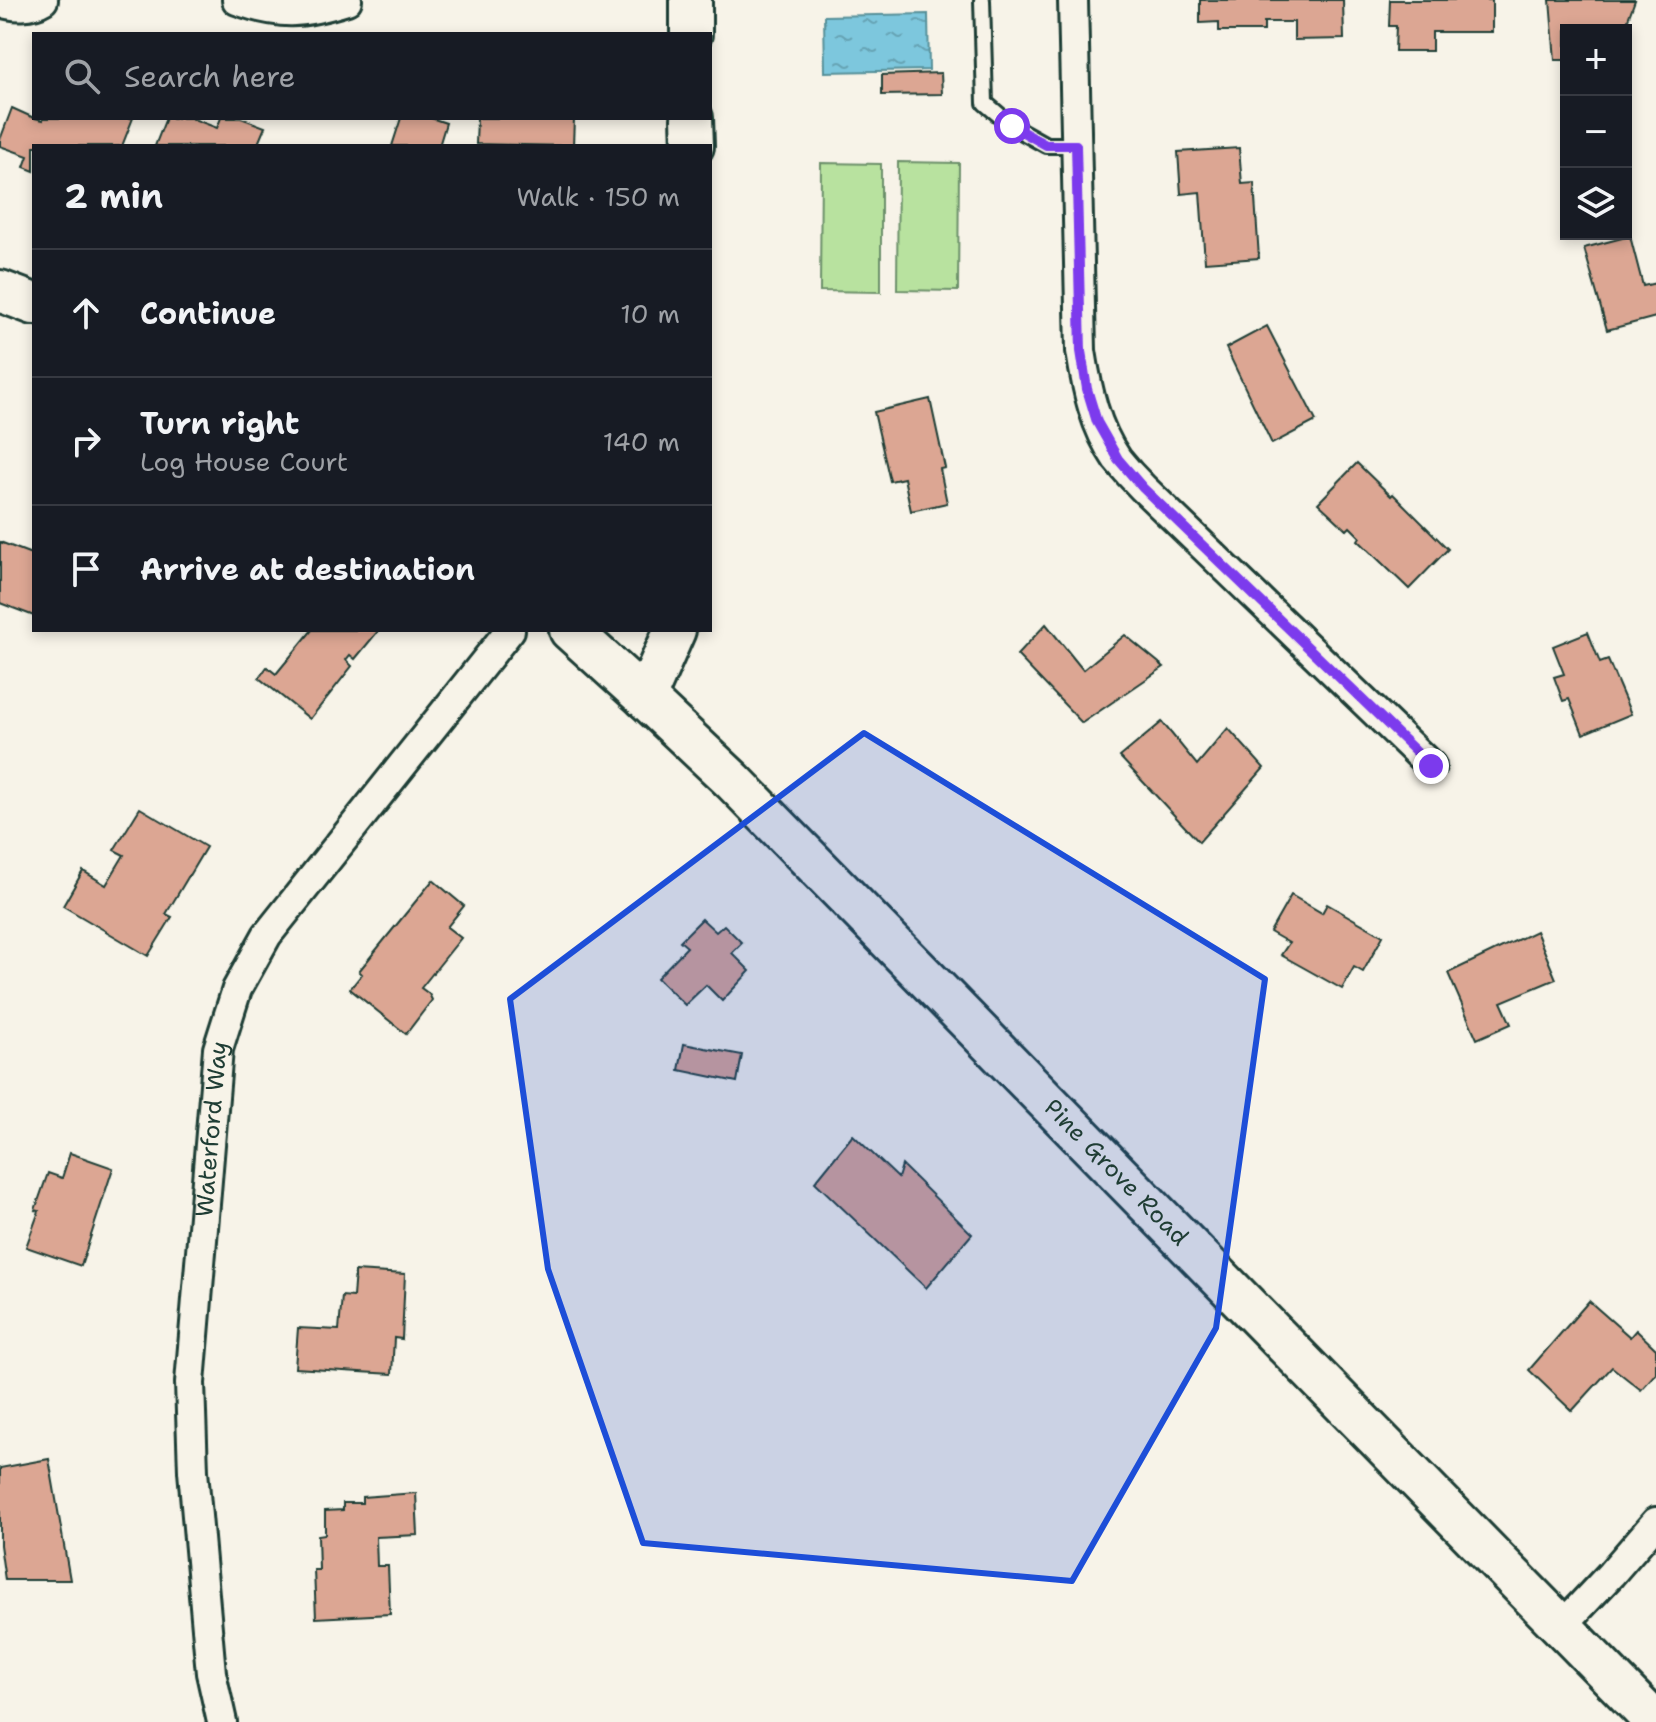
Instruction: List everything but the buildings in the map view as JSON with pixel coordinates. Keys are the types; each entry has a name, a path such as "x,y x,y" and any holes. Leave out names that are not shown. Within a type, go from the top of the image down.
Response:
{"main road":[{"path":"691,0 691,32"},
{"path":"692,120 693,144"},
{"path":"0,291 32,303"},
{"name":"Pine Grove Road","path":"572,632 733,781 1655,1722"},
{"path":"645,698 674,632"}],"street":[{"path":"0,2 7,5 36,5 43,0"},
{"path":"237,0 258,8 290,13 347,0"},
{"path":"1073,0 1081,351 1087,389 1097,422 1118,459 1154,499 1431,766"},
{"name":"Waterford Way","path":"222,1722 211,1673 193,1471 190,1383 218,1049 237,989 267,935 508,632"},
{"path":"1561,1627 1656,1522"}],"lane":[{"path":"982,0 985,103 1012,126 1046,145 1076,145"}],"highlighted area":[{"path":"864,733 1265,979 1216,1328 1072,1581 643,1543 548,1269 510,999"}],"green space":[{"path":"898,162 959,163 958,291 897,290"},
{"path":"821,163 881,164 881,292 820,291"}],"water":[{"path":"928,14 929,70 825,72 824,16"}],"route":[{"path":"1012,126 1046,145 1076,145 1081,351 1087,389 1097,422 1118,459 1143,488 1431,766"}]}
